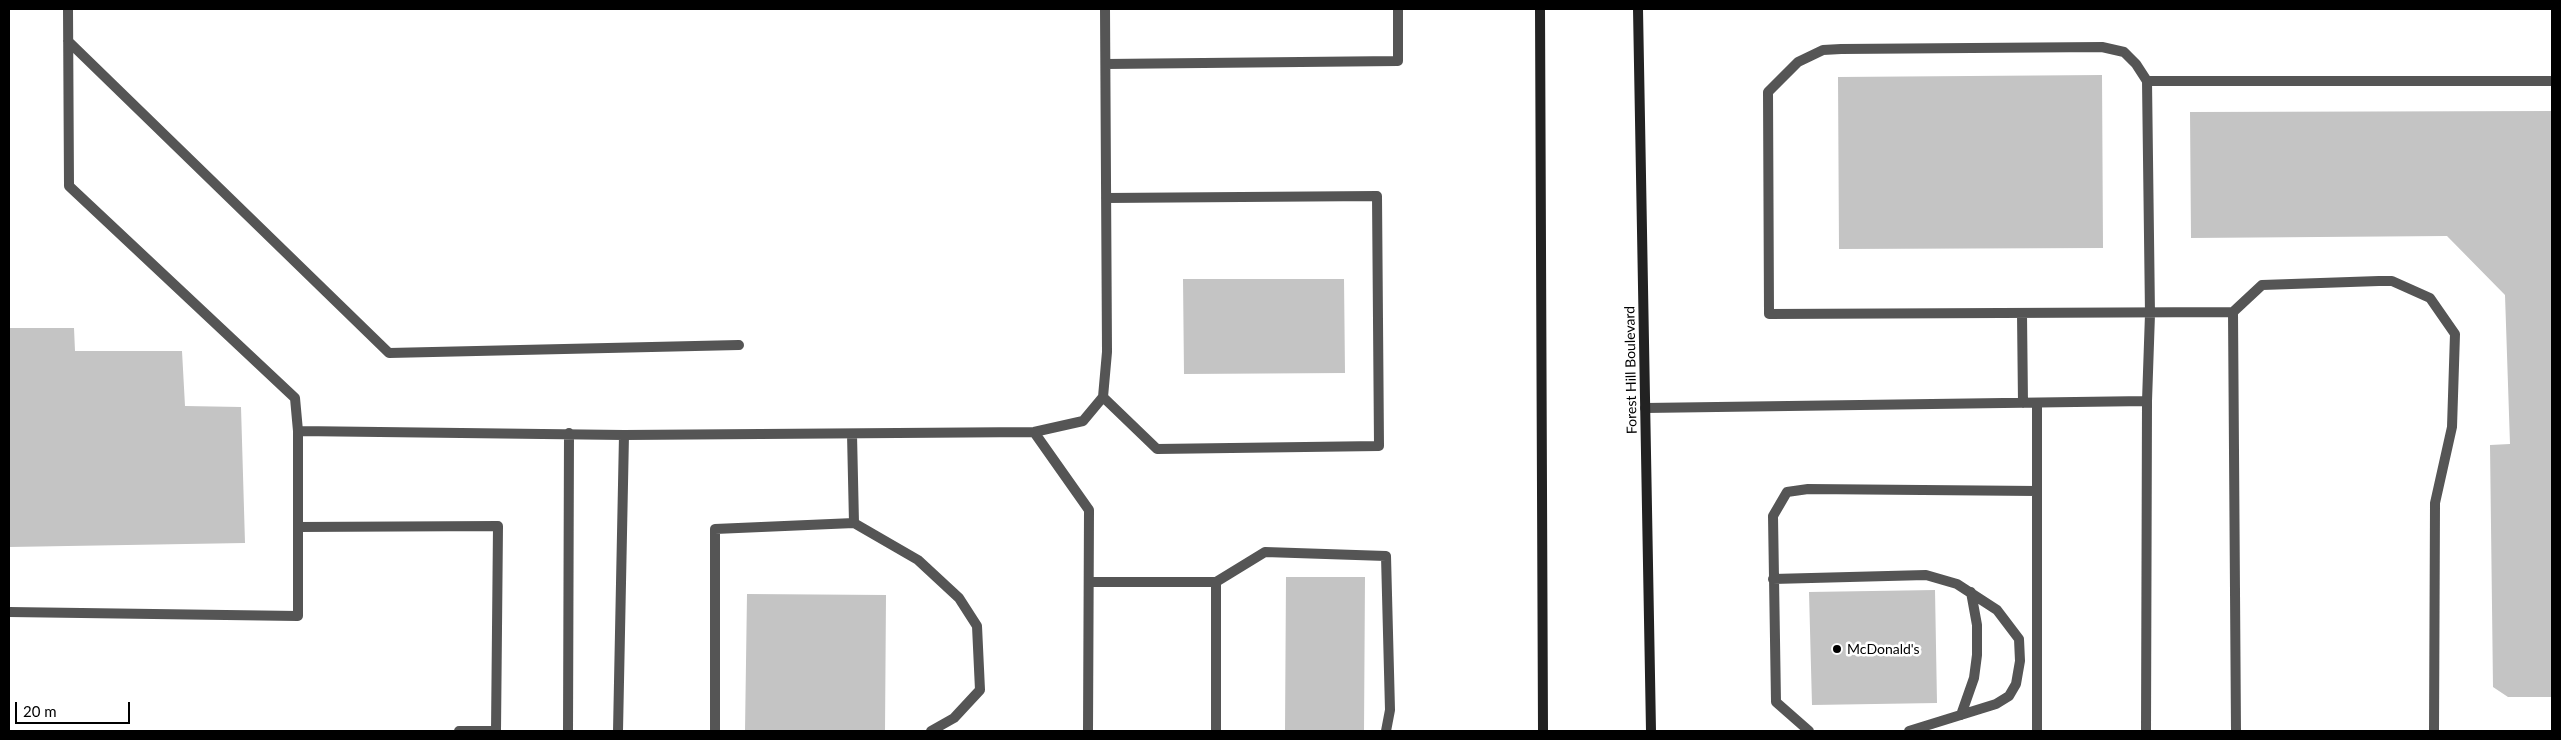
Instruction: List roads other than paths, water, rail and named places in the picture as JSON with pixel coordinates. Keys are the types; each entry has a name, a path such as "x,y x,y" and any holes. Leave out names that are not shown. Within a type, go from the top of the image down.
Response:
{"main road":[{"path":"1540,9 1543,731"},
{"name":"Forest Hill Boulevard","path":"1638,9 1651,731"}],"lane":[{"path":"9,612 298,616 298,431 295,398 69,186 68,9"},
{"path":"298,431 624,435 1034,432 1083,421 1103,397 1107,352 1105,9"},
{"path":"1106,64 1398,61 1398,9"},
{"path":"68,40 389,353 739,345"},
{"path":"2146,731 2147,401 2150,314 2147,81 2136,64 2124,52 2102,47 1841,49 1823,50 1798,62 1768,92 1769,314 2150,314 2233,312 2262,285 2392,280 2430,298 2455,334 2452,427 2435,503 2434,731"},
{"path":"2147,81 2552,81"},
{"path":"1103,397 1157,448 1379,446 1377,196 1106,198"},
{"path":"2233,312 2236,731"},
{"path":"2022,314 2023,403"},
{"path":"1645,408 2147,401"},
{"path":"2037,403 2037,731"},
{"path":"1034,432 1089,510 1088,731"},
{"path":"568,731 569,433"},
{"path":"852,434 854,523"},
{"path":"618,731 624,435"},
{"path":"1809,731 1776,702 1773,516 1787,492 1808,489 2037,490"},
{"path":"715,731 715,529 854,523 918,560 959,598 977,626 980,690 954,718 931,731"},
{"path":"298,527 498,526 496,730 459,731"},
{"path":"1089,582 1216,582 1265,552 1386,556 1390,710 1386,731"},
{"path":"1773,579 1926,575 1957,584 1997,610 2012,627 2018,639 2020,662 2016,684 2009,696 1996,704 1909,731"},
{"path":"1216,582 1216,731"},
{"path":"1961,715 1974,678 1977,654 1977,625 1970,592"}],"place":[{"name":"McDonald's","path":"1837,649"}]}
